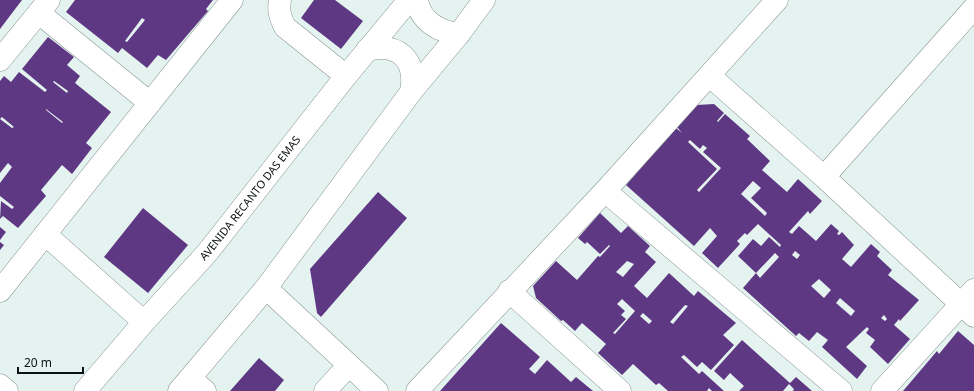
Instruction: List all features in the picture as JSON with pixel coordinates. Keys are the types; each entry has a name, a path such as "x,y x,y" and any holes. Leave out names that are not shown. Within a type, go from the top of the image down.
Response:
{"street":[{"path":"0,291 232,0"},
{"path":"280,0 280,17 285,27 346,76"},
{"name":"AVENIDA RECANTO DAS EMAS","path":"85,391 144,322 207,253 346,76 409,0"},
{"path":"417,0 418,7 425,19 436,28 447,33 459,34"},
{"path":"191,387 411,92 459,34 484,0"},
{"path":"417,391 509,291 605,191 777,0"},
{"path":"0,60 44,7 150,103"},
{"path":"824,177 974,8"},
{"path":"367,50 378,47 390,48 400,53 410,64 414,78 411,92"},
{"path":"710,76 969,303 882,391"},
{"path":"605,191 841,391"},
{"path":"45,234 144,322"},
{"path":"266,288 377,391"},
{"path":"509,291 620,391"},
{"path":"325,391 349,365"},
{"path":"0,385 7,391"}],"building":[{"path":"0,0 22,0 0,29"},
{"path":"75,0 213,0 206,9 208,11 166,60 158,55 147,68 122,48 118,53 66,12","holes":["142,18 145,20 127,42 125,41"]},
{"path":"314,0 335,0 363,21 341,49 301,18"},
{"path":"48,37 74,57 67,65 80,76 75,83 111,112 86,143 92,148 72,174 62,165 41,190 46,196 18,228 3,216 0,219 1,201 12,209 14,207 0,196 0,183 12,167 8,163 0,173 0,119 0,81 4,76 11,82 19,72 45,92 47,90 22,69","holes":["54,81 68,91 67,93 53,82","46,109 63,122 62,123","2,117 14,127 12,128 0,119"]},
{"path":"714,104 724,113 717,121 718,122 725,114 750,136 747,139 770,161 762,170 787,192 798,179 822,201 810,214 808,211 789,232 792,234 799,226 816,241 831,224 839,231 837,234 839,235 842,232 854,245 842,259 851,267 871,244 880,252 877,256 892,270 888,275 919,300 900,321 899,319 894,325 910,339 888,364 870,347 875,340 866,333 869,329 867,327 846,347 867,366 857,379 822,347 828,340 817,332 809,341 799,333 796,336 743,288 756,273 738,256 753,239 761,246 769,237 780,247 781,245 758,224 747,235 745,233 737,241 740,244 718,268 702,253 717,236 710,228 694,246 626,185 676,128 682,133 677,127 697,105","holes":["690,140 700,149 703,145 707,148 703,152 721,168 699,192 697,190 717,169 688,142","753,181 761,188 751,198 767,213 765,216 741,194","795,251 800,255 797,259 792,255","775,253 779,257 760,278 756,273","819,279 831,290 824,298 811,286","840,298 855,311 851,316 836,303","884,315 887,319 885,321 881,318"]},
{"path":"378,192 407,218 321,317 317,313 310,269"},
{"path":"143,208 188,245 148,293 104,257"},
{"path":"600,213 621,233 628,226 650,246 645,252 656,262 634,286 647,298 669,273 694,296 698,291 736,323 723,335 734,345 711,370 702,362 697,367 684,355 681,357 699,374 702,371 724,391 712,391 709,388 707,391 668,391 659,383 656,385 633,364 622,375 598,353 606,344 582,323 575,331 563,320 561,321 536,298 533,286 556,261 577,280 598,256 600,257 610,246 609,245 600,254 587,242 585,244 578,238","holes":["627,261 634,264 623,277 616,272","622,299 635,311 615,334 613,333 626,319 621,315 625,311 617,304","685,305 688,306 673,324 670,322","643,313 652,321 649,324 640,316"]},
{"path":"0,227 6,232 0,240"},
{"path":"0,242 4,245 0,250"},
{"path":"501,323 540,357 529,369 535,374 547,360 571,382 576,377 593,391 440,391"},
{"path":"958,331 974,345 974,391 903,391 937,351 939,354"},
{"path":"742,340 790,383 796,377 812,391 793,391 794,389 789,384 783,391 739,391 744,386 730,373 724,380 714,371"},
{"path":"259,358 284,380 275,391 230,391"}]}
